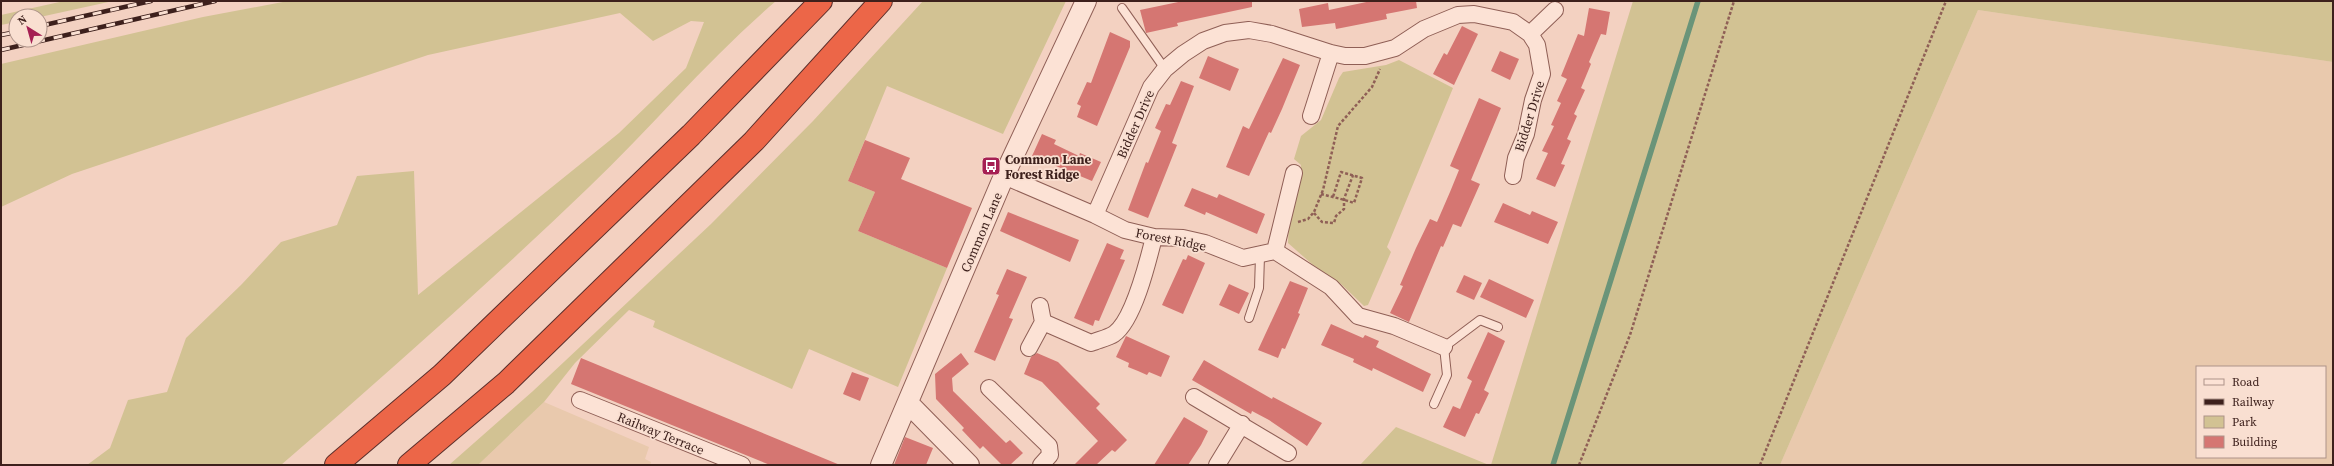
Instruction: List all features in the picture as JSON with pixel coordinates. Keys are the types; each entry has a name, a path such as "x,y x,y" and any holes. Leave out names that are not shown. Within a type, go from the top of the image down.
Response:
{"highway":[{"path":"336,465 442,375 691,135 820,1"},
{"path":"409,465 506,384 754,141 881,1"}],"street":[{"name":"Common Lane","path":"881,465 1004,176 1086,1"},
{"path":"1530,34 1555,10"},
{"name":"Bidder Drive","path":"1096,215 1151,87 1165,69 1203,41 1225,33 1249,30 1272,34 1345,56 1378,54 1395,48 1440,21 1458,15 1474,14 1513,22 1530,34 1536,44 1542,74 1533,100 1526,134 1516,158 1513,176"},
{"path":"1311,116 1331,53"},
{"path":"1294,173 1282,221 1268,253 1331,287 1358,316 1394,326 1444,347"},
{"name":"Forest Ridge","path":"1004,176 1096,215 1125,230 1154,237 1183,238 1205,243 1243,258 1268,253"},
{"path":"1043,322 1090,343 1114,334 1134,302 1144,274 1154,237"},
{"path":"1029,348 1043,322 1040,306"},
{"path":"989,388 1049,446 1050,455 1041,465"},
{"path":"1194,397 1242,424 1288,453"},
{"name":"Railway Terrace","path":"580,400 742,465"},
{"path":"908,403 969,465"},
{"path":"1217,465 1242,424"}],"lane":[{"path":"1122,8 1165,69"},
{"path":"1249,318 1260,288 1268,253"},
{"path":"1434,404 1447,375 1444,347 1480,320 1498,328"}],"path":[{"path":"1580,465 1630,335 1734,1"},
{"path":"1760,465 1946,1"},
{"path":"1282,221 1298,223 1308,219 1314,213 1321,194 1338,126 1372,87 1380,67 1378,54"},
{"path":"1321,194 1344,200 1354,202 1362,178 1341,172 1333,197"},
{"path":"1314,213 1322,222 1334,224 1336,216 1344,209 1344,200 1352,175"}],"shaded area":[{"path":"1978,10 2333,62 2333,465 1780,465"},
{"path":"544,402 649,447 645,459 651,462 650,465 478,465"}],"green space":[{"path":"64,1 113,1 48,15 48,8 32,8"},
{"path":"288,1 776,1 727,46 612,165 550,224 436,329 281,465 87,465 110,448 128,400 167,392 186,338 241,285 281,242 337,225 357,176 414,171 418,295 619,133 686,68 704,22 691,21 653,41 620,13 428,55 72,174 1,207 1,64 203,17"},
{"path":"923,1 1066,1 1003,134 887,86 848,181 875,192 858,231 947,268 898,387 809,349 792,389 653,327 655,321 629,310 575,363 544,402 478,465 449,465 533,391 711,224 813,121"},
{"path":"1633,1 2333,1 2333,62 1978,10 1780,465 1491,465"},
{"path":"8,13 8,24 1,25 1,15"},
{"path":"1399,60 1453,88 1387,247 1391,252 1368,305 1364,306 1341,284 1313,265 1288,243 1289,218 1301,165 1294,159 1301,136 1321,120 1343,72 1386,65"},
{"path":"1396,427 1489,465 1360,465"}],"building":[{"path":"1183,1 1252,1 1252,7 1177,23 1178,26 1146,33 1140,10"},
{"path":"1371,1 1416,1 1417,8 1386,14 1387,19 1336,29 1335,23 1302,27 1299,9 1328,3 1329,10"},
{"path":"1589,8 1610,12 1606,35 1601,34 1589,62 1591,64 1581,88 1585,90 1574,114 1577,116 1567,139 1571,141 1561,164 1565,165 1555,187 1536,179 1548,153 1542,151 1554,126 1551,125 1561,103 1557,101 1567,79 1561,76 1578,34 1584,36"},
{"path":"1462,26 1478,34 1454,85 1433,74 1444,53 1447,55"},
{"path":"1110,32 1130,41 1130,47 1097,126 1077,117 1081,106 1077,104 1087,82 1091,83"},
{"path":"1500,51 1519,59 1510,80 1491,71"},
{"path":"1208,56 1239,69 1230,91 1199,78"},
{"path":"1283,58 1300,65 1271,133 1269,132 1249,176 1226,167 1243,126 1249,129"},
{"path":"1181,81 1194,86 1172,143 1177,145 1148,218 1128,210 1146,162 1148,163 1161,131 1155,128 1166,104 1170,105"},
{"path":"1479,98 1501,108 1471,180 1480,184 1461,227 1453,224 1443,247 1441,246 1409,322 1390,313 1403,286 1400,285 1430,219 1437,222 1450,192 1459,170 1450,166"},
{"path":"1042,134 1056,140 1054,144 1079,156 1080,153 1101,162 1092,181 1032,156"},
{"path":"865,140 910,158 901,179 972,208 947,268 858,231 875,192 848,181"},
{"path":"1192,188 1217,198 1219,194 1265,214 1257,234 1206,212 1205,215 1184,206"},
{"path":"1503,203 1530,215 1532,211 1558,222 1548,244 1494,222"},
{"path":"1008,212 1079,240 1070,262 1000,231"},
{"path":"1107,243 1124,250 1120,259 1125,260 1099,321 1095,320 1093,326 1074,318"},
{"path":"1188,255 1205,263 1183,314 1162,305 1183,259 1186,260"},
{"path":"1007,269 1027,277 1009,318 1013,319 995,361 974,352 999,295 996,294"},
{"path":"1464,275 1482,283 1474,300 1456,292"},
{"path":"1489,279 1534,300 1526,318 1480,297"},
{"path":"1290,281 1308,288 1298,313 1300,314 1285,349 1282,348 1278,358 1258,350"},
{"path":"1229,284 1249,293 1239,314 1219,305"},
{"path":"1331,324 1363,338 1365,335 1379,341 1376,347 1431,374 1423,392 1373,368 1372,371 1353,362 1354,359 1321,345"},
{"path":"1488,332 1505,341 1484,390 1489,393 1479,414 1476,413 1465,437 1443,427 1453,406 1460,409 1472,381 1467,378"},
{"path":"1126,336 1170,356 1161,377 1149,372 1147,375 1128,367 1129,363 1116,357"},
{"path":"961,353 969,364 952,378 953,391 1006,443 1010,440 1023,453 1010,465 1002,465 983,446 980,449 962,430 964,428 936,399 935,374"},
{"path":"1037,353 1058,362 1100,404 1096,408 1127,440 1115,452 1112,450 1096,465 1074,465 1098,441 1042,382 1024,374 1031,357"},
{"path":"581,358 840,465 770,465 571,384"},
{"path":"1204,360 1272,399 1273,397 1322,423 1307,446 1269,420 1252,411 1251,414 1192,380"},
{"path":"852,372 869,378 860,401 843,394"},
{"path":"1184,417 1208,431 1201,445 1188,465 1154,465"},
{"path":"905,437 933,448 926,465 894,465"}],"waterway":[{"path":"1553,465 1698,1"}],"railway":[{"path":"48,24 151,1"},
{"path":"1,50 215,1"},
{"path":"1,35 8,34"}],"place":[{"name":"Common Lane Forest Ridge","path":"991,166"}]}
